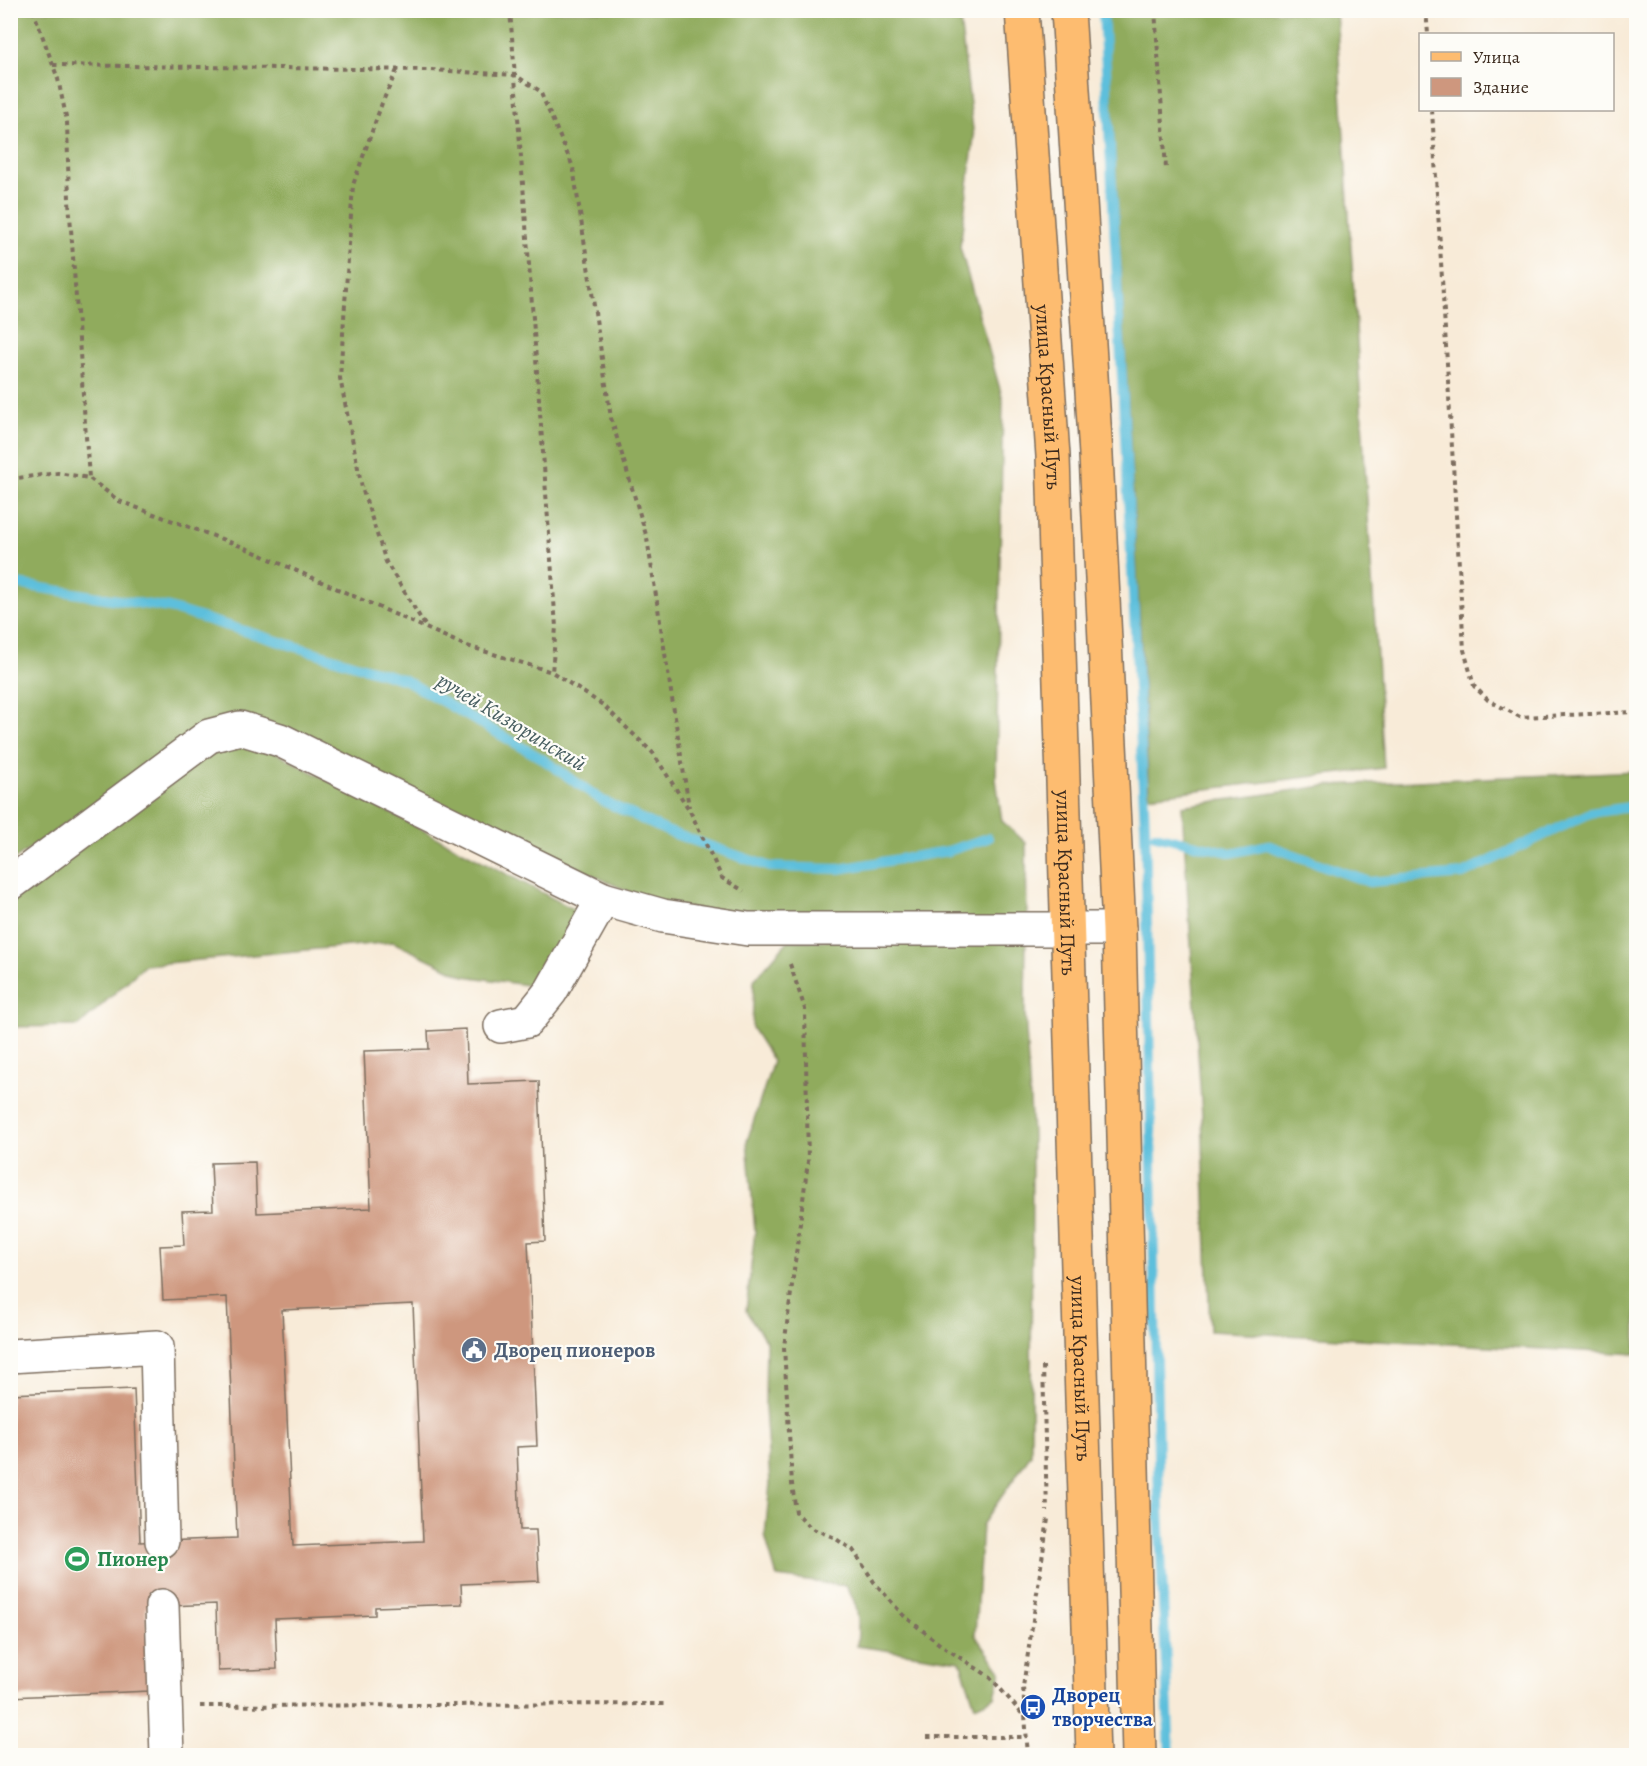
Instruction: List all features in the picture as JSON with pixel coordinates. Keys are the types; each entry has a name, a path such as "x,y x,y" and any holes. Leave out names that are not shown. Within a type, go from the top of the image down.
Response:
{"main road":[{"name":"улица Красный Путь","path":"1022,10 1053,456 1070,930 1093,1755"},
{"name":"улица Красный Путь","path":"1068,10 1096,455 1119,929 1139,1755"}],"lane":[{"path":"10,884 209,736 240,728 280,740 603,899 663,916 748,928 778,929 1119,929"},
{"path":"501,1026 527,1021 551,992 603,899"},
{"path":"10,1356 157,1347 162,1541"},
{"path":"162,1606 167,1755"}],"path":[{"path":"33,10 52,65 67,121 69,201 89,478"},
{"path":"510,10 556,627 552,672"},
{"path":"1155,10 1166,169"},
{"path":"1426,10 1428,33"},
{"path":"52,65 398,70 515,75 540,91 573,167 612,418 647,538 690,811"},
{"path":"398,70 382,103 353,184 340,378 362,488 386,562 426,628"},
{"path":"1432,111 1464,650 1474,686 1488,700 1521,717 1636,712"},
{"path":"10,479 58,472 89,478 119,501 243,547 464,645 552,672 603,705 653,753 690,811 723,878 748,894 765,909 778,929 806,1009 808,1161 784,1347 792,1484 796,1512 811,1528 833,1537 853,1550 874,1582 903,1615 942,1646 990,1677 1024,1716"},
{"path":"166,1706 665,1704"},
{"path":"927,1737 1025,1737"}],"green space":[{"path":"11,11 959,11 974,138 960,247 1003,400 996,779 1002,821 1026,843 1027,922 757,924 640,897 266,722 209,723 11,862"},
{"path":"1107,11 1336,11 1384,768 1149,796"},
{"path":"255,742 579,912 547,988 464,976 393,942 145,965 79,1026 11,1027 10,905 15,891 210,750"},
{"path":"1636,771 1636,1354 1210,1331 1202,1116 1182,806 1331,785"},
{"path":"1026,938 1025,1011 1032,1135 1031,1454 982,1525 975,1635 1001,1671 995,1697 975,1706 960,1661 857,1646 858,1614 846,1586 777,1577 765,1536 770,1483 765,1407 766,1341 746,1311 755,1231 747,1141 773,1061 752,1028 754,980 788,941"}],"building":[{"name":"Дворец пионеров","path":"466,1029 468,1084 539,1081 545,1241 528,1242 537,1446 517,1447 520,1530 536,1530 539,1581 461,1584 462,1604 375,1607 375,1615 275,1619 277,1669 218,1671 216,1604 146,1607 150,1691 10,1697 10,1394 134,1389 140,1542 237,1538 227,1297 163,1300 160,1246 184,1245 182,1211 213,1210 211,1163 255,1162 257,1213 371,1208 364,1051 429,1049 428,1031","holes":["413,1304 423,1541 293,1546 282,1310"]}],"waterway":[{"path":"1103,10 1145,825 1159,1507 1170,1756"},
{"name":"ручей Кизюринский","path":"10,583 169,608 405,680 541,758 603,801 669,832 770,867 839,869 948,851 988,838"},
{"name":"ручей Кизюринский","path":"1155,835 1232,853 1267,845 1369,882 1463,874 1590,813 1636,806"}],"place":[{"name":"Дворец пионеров","path":"474,1350"},
{"name":"Пионер","path":"77,1559"},
{"name":"Дворец творчества","path":"1033,1707"}]}
